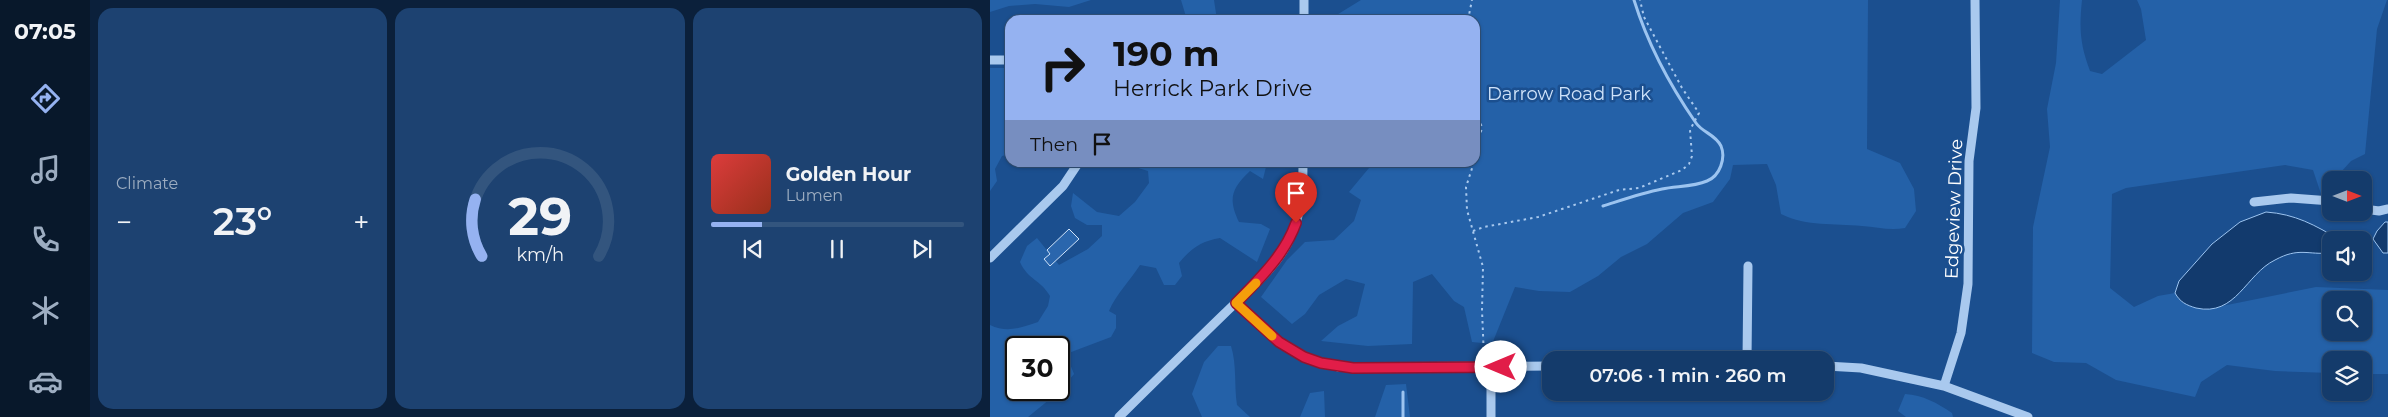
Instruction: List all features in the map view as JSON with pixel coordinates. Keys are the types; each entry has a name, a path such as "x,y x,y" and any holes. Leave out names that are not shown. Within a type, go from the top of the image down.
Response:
{"street":[{"path":"1304,0 1304,15"},
{"name":"Edgeview Drive","path":"1944,386 1961,333 1968,284 1969,161 1976,108 1975,0"},
{"path":"990,60 1005,60"},
{"path":"990,258 1063,186 1076,167"},
{"path":"1119,417 1236,303 1271,266 1292,235 1300,212 1303,194 1303,167"},
{"path":"2254,202 2291,198 2322,200"},
{"path":"2372,210 2388,209"},
{"path":"1747,351 1748,266"},
{"path":"1236,303 1279,342 1304,357 1321,363 1353,368 1542,366"},
{"path":"1834,366 1861,368 1944,386 2028,417"},
{"path":"1488,368 1491,417"}],"path":[{"path":"1469,15 1472,0"},
{"path":"1473,232 1484,227 1538,217 1619,190 1639,188 1682,170 1689,164 1693,148 1690,136 1692,126 1699,117 1697,109 1682,88 1644,17 1640,0"},
{"path":"1480,123 1482,127 1480,136"},
{"path":"1472,167 1466,187 1467,210 1483,266 1482,310 1488,368"}],"green space":[{"path":"990,0 1091,0 1069,7 1035,4 1009,6 990,12"},
{"path":"1181,0 1214,0 1216,15 1186,15"},
{"name":"Darrow Road Park","path":"1361,0 1868,0 1867,149 1900,163 1914,189 1916,211 1905,228 1899,229 1801,221 1781,214 1776,185 1767,164 1733,165 1730,179 1713,202 1683,213 1647,244 1621,257 1598,276 1570,292 1539,291 1515,287 1492,344 1472,342 1464,307 1454,301 1432,274 1413,282 1412,344 1368,346 1321,341 1338,326 1357,316 1365,284 1346,279 1319,295 1305,314 1292,324 1261,297 1287,260 1305,242 1334,240 1354,221 1361,200 1349,192 1369,168 1480,167 1480,15 1337,15"},
{"path":"2060,0 2082,0 2081,28 2084,53 2090,71 2102,74 2146,40 2141,9 2137,0 2387,0 2377,29 2365,154 2351,161 2342,171 2322,171 2321,194 2313,170 2285,165 2126,188 2112,194 2110,288 2134,307 2158,296 2175,293 2186,304 2201,308 2212,308 2316,287 2388,290 2388,374 2372,374 2372,351 2322,351 2322,373 2275,371 2227,365 2201,382 2195,397 2116,380 2086,363 2054,362 2032,353 2033,227 2050,147 2047,109 2056,63"},
{"path":"990,68 1005,68 1005,155 1002,156 995,169 997,181 990,191"},
{"path":"1135,167 1266,167 1263,179 1250,171 1239,183 1233,195 1233,207 1239,222 1261,224 1270,229 1257,262 1220,238 1202,243 1183,258 1179,263 1182,276 1175,285 1164,285 1156,268 1140,265 1115,299 1109,311 1116,315 1116,328 1111,337 1070,352 1070,336 1005,336 1005,401 1048,401 1028,417 990,417 990,325 1008,329 1019,328 1038,322 1048,306 1050,296 1027,273 1020,262 1027,246 1037,238 1059,265 1088,249 1102,236 1102,225 1087,225 1075,218 1071,206 1073,193 1097,212 1119,216 1135,202 1149,183 1148,171"},
{"path":"1218,346 1231,346 1237,405 1250,417 1202,417 1192,394 1204,362"},
{"path":"1070,364 1074,374 1070,379"},
{"path":"1406,384 1410,417 1375,417 1386,385"},
{"path":"1324,391 1325,417 1300,417 1310,393"},
{"path":"1905,394 1930,400 1952,413 1953,417 1906,417 1898,411"}],"shaded area":[{"path":"2266,212 2286,215 2304,221 2324,231 2322,231 2322,253 2303,252 2283,256 2275,260 2265,266 2240,293 2221,306 2210,309 2196,308 2181,301 2175,293 2179,281 2212,244 2240,222"},
{"path":"2385,222 2388,222 2388,253 2383,253 2373,239"}],"building":[{"path":"1069,229 1079,239 1050,266 1044,259 1050,254 1047,250"}],"waterway":[{"path":"1603,206 1667,188 1696,184 1712,179 1721,166 1723,156 1721,146 1696,123 1668,79 1646,33 1634,0"},
{"path":"1403,392 1403,417"}],"slow traffic":[{"path":"1256,283 1236,303 1272,336"}],"route":[{"path":"1296,223 1292,235 1271,266 1236,303 1279,342 1304,357 1338,367 1501,367"}]}
